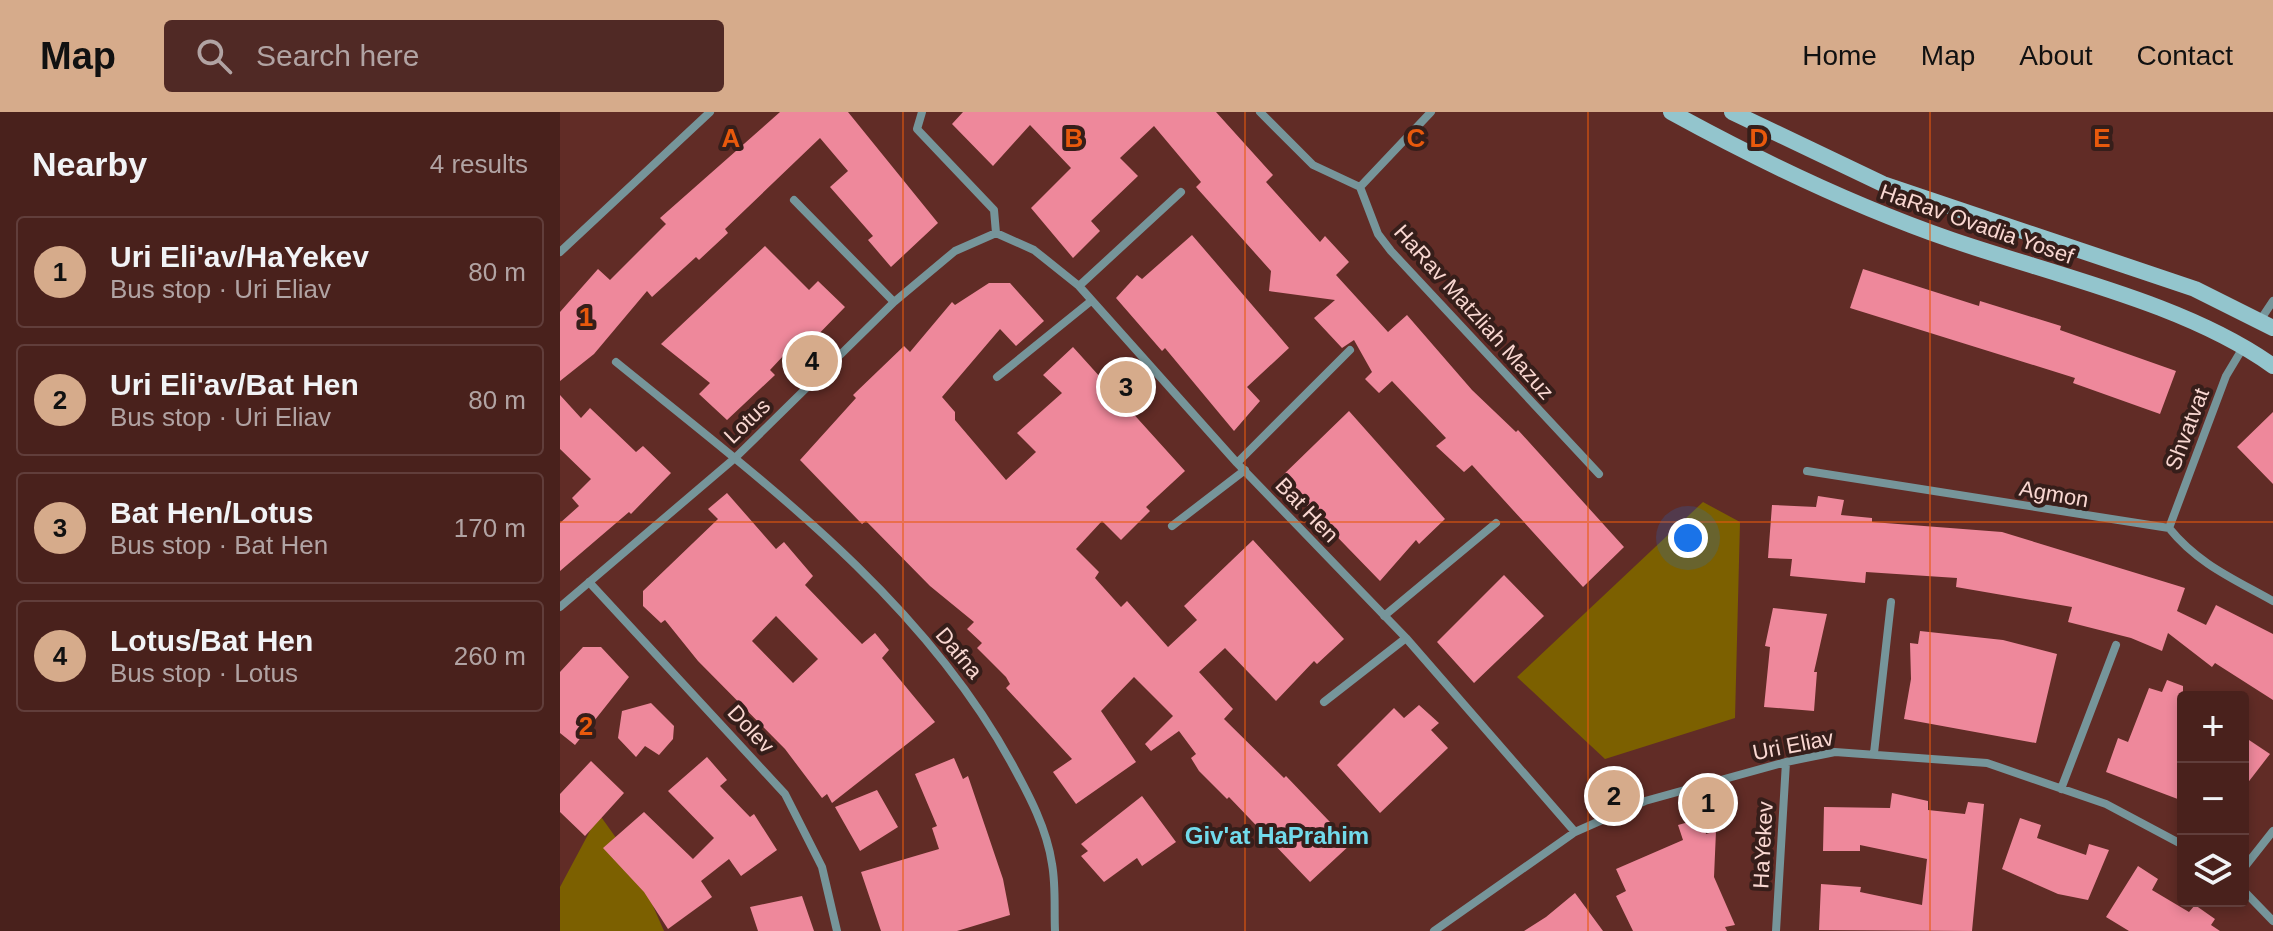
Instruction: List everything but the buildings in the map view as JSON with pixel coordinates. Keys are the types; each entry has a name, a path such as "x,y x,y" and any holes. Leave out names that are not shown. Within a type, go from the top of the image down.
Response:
{"street":[{"path":"560,252 710,112"},
{"path":"922,112 917,129 994,210 996,233"},
{"path":"1260,112 1313,165 1360,187 1431,112"},
{"name":"HaRav Ovadia Yosef","path":"1671,112 1747,154 1872,211 2184,317 2244,345 2273,366"},
{"name":"HaRav Ovadia Yosef","path":"1732,112 1883,184 2195,289 2267,323"},
{"name":"HaRav Matzliah Mazuz","path":"1360,187 1378,234 1391,251 1599,474"},
{"path":"1079,286 1181,192"},
{"path":"794,200 894,302"},
{"name":"Bat Hen","path":"996,233 1034,250 1079,286 1237,463 1406,638 1575,832"},
{"name":"Lotus","path":"560,607 735,458 894,302 955,251 996,233"},
{"path":"997,377 1091,301"},
{"path":"2267,323 2273,301"},
{"name":"Shvatvat","path":"2169,528 2226,376 2244,345"},
{"path":"1237,463 1350,350"},
{"name":"Dafna","path":"616,362 735,458 876,584 982,709 1032,801 1052,864 1055,931"},
{"path":"1172,526 1245,470"},
{"name":"Agmon","path":"1807,471 2138,526 2169,528"},
{"path":"1384,616 1496,523"},
{"path":"2169,528 2187,551 2208,567 2273,601"},
{"name":"Dolev","path":"589,582 785,794 822,867 837,931"},
{"path":"1874,753 1891,602"},
{"path":"1324,702 1406,638"},
{"path":"2061,789 2116,645"},
{"name":"Uri Eliav","path":"1434,931 1575,832 1645,801 1786,762 1835,752 1987,763 2106,804 2177,842"},
{"name":"HaYekev","path":"1776,931 1786,762"},
{"path":"2249,861 2273,831"},
{"path":"2249,896 2273,921"}],"shaded area":[{"path":"1703,502 1740,522 1735,718 1605,759 1517,677"},
{"path":"599,814 634,863 664,931 560,931 560,887"}],"place":[{"name":"Lotus/Bat Hen","path":"812,361"},
{"name":"Bat Hen/Lotus","path":"1126,387"},
{"name":"Uri Eli'av/Bat Hen","path":"1614,796"},
{"name":"Uri Eli'av/HaYekev","path":"1708,803"}],"district":[{"name":"Giv'at HaPrahim","path":"1277,835"}]}
